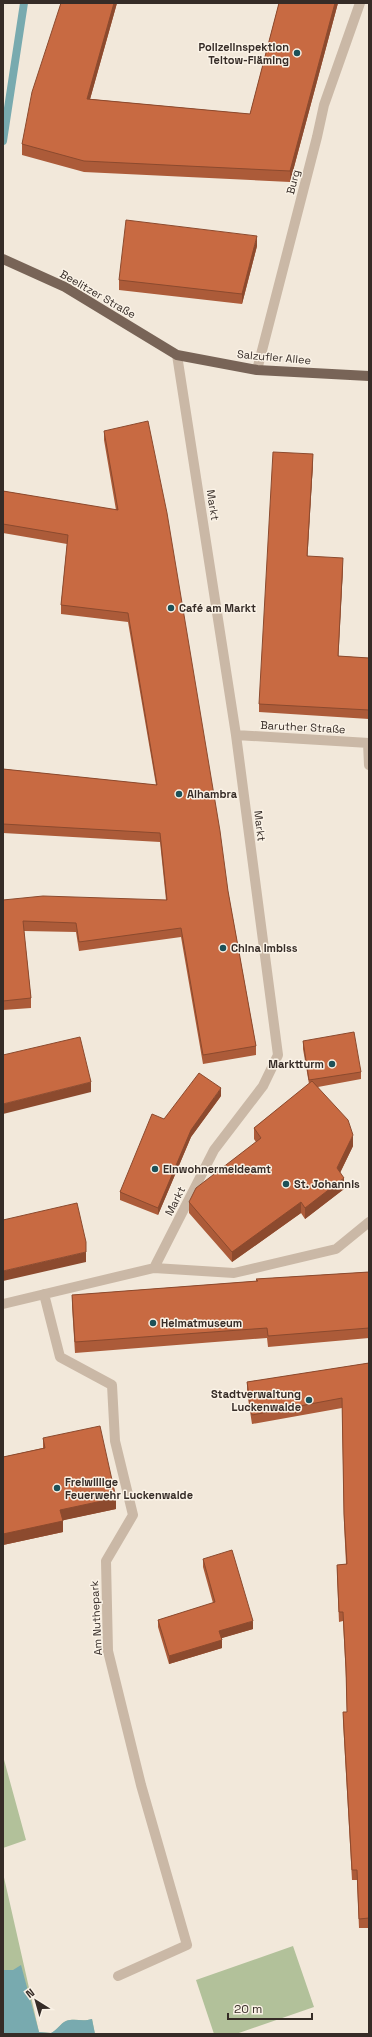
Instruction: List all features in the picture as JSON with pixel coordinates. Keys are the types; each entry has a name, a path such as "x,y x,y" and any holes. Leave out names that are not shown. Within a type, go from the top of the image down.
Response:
{"main road":[{"name":"Beelitzer Straße","path":"3,259 66,287 178,355"},
{"name":"Salzufler Allee","path":"178,355 257,370 369,376"}],"street":[{"name":"Burg","path":"257,370 324,105 360,3"},
{"name":"Markt","path":"154,1268 214,1150 263,1086 278,1056 236,735 178,355"},
{"name":"Baruther Straße","path":"236,735 368,743"},
{"path":"368,743 369,765"},
{"path":"3,1304 154,1268 234,1273 336,1249 369,1222"},
{"name":"Am Nuthepark","path":"44,1294 60,1357 112,1385 115,1442 134,1516 106,1561 108,1651 141,1785 187,1945 118,1976"}],"green space":[{"path":"3,1756 26,1840 3,1848"},
{"path":"3,1873 39,2032 51,2033 64,2022 69,2020 92,2019 95,2034 3,2034"},
{"path":"293,1946 314,2007 236,2034 214,2034 196,1980"}],"water":[{"path":"21,1965 39,2032 51,2033 64,2022 69,2020 92,2019 95,2034 3,2034 3,1970 13,1970"}],"building":[{"name":"Polizeiinspektion Teltow-Fläming","path":"61,3 114,3 87,99 250,114 279,3 335,3 290,171 84,161 22,144 32,92"},
{"path":"126,220 257,236 242,294 119,280"},
{"path":"148,421 167,513 220,831 228,891 256,1046 203,1055 181,928 79,942 76,923 23,921 31,998 3,1001 3,900 43,896 167,900 160,833 3,824 3,769 157,785 128,613 61,605 68,535 3,524 3,491 118,510 104,431"},
{"path":"273,452 313,454 307,556 343,558 338,656 369,658 369,710 259,704"},
{"name":"Marktturm","path":"354,1032 361,1072 309,1080 303,1041"},
{"path":"80,1037 91,1082 3,1104 3,1055"},
{"path":"199,1073 221,1088 191,1130 158,1208 120,1192 152,1114 164,1119"},
{"name":"St. Johannis","path":"312,1081 348,1120 353,1135 337,1168 344,1178 305,1208 301,1202 232,1252 189,1202 196,1188 261,1138 254,1128"},
{"path":"77,1203 86,1242 86,1252 3,1271 3,1220"},
{"path":"369,1272 369,1328 268,1336 267,1328 75,1342 72,1295 258,1281 256,1279"},
{"path":"369,1363 369,1918 359,1919 357,1870 352,1870 343,1712 347,1712 346,1668 343,1612 339,1612 337,1565 347,1564 344,1514 342,1398 252,1415 247,1382"},
{"name":"Freiwillige Feuerwehr Luckenwalde","path":"100,1426 116,1498 60,1510 63,1521 3,1534 3,1457 45,1448 43,1438"},
{"path":"232,1550 253,1621 219,1631 222,1640 169,1656 158,1620 215,1602 203,1559"}],"waterway":[{"path":"3,141 24,3"}],"place":[{"name":"Polizeiinspektion Teltow-Fläming","path":"297,53"},
{"name":"Café am Markt","path":"171,608"},
{"name":"Alhambra","path":"179,794"},
{"name":"China Imbiss","path":"223,948"},
{"name":"Marktturm","path":"332,1064"},
{"name":"Einwohnermeldeamt","path":"155,1169"},
{"name":"St. Johannis","path":"286,1184"},
{"name":"Heimatmuseum","path":"153,1323"},
{"name":"Stadtverwaltung Luckenwalde","path":"309,1400"},
{"name":"Freiwillige Feuerwehr Luckenwalde","path":"57,1488"}]}
